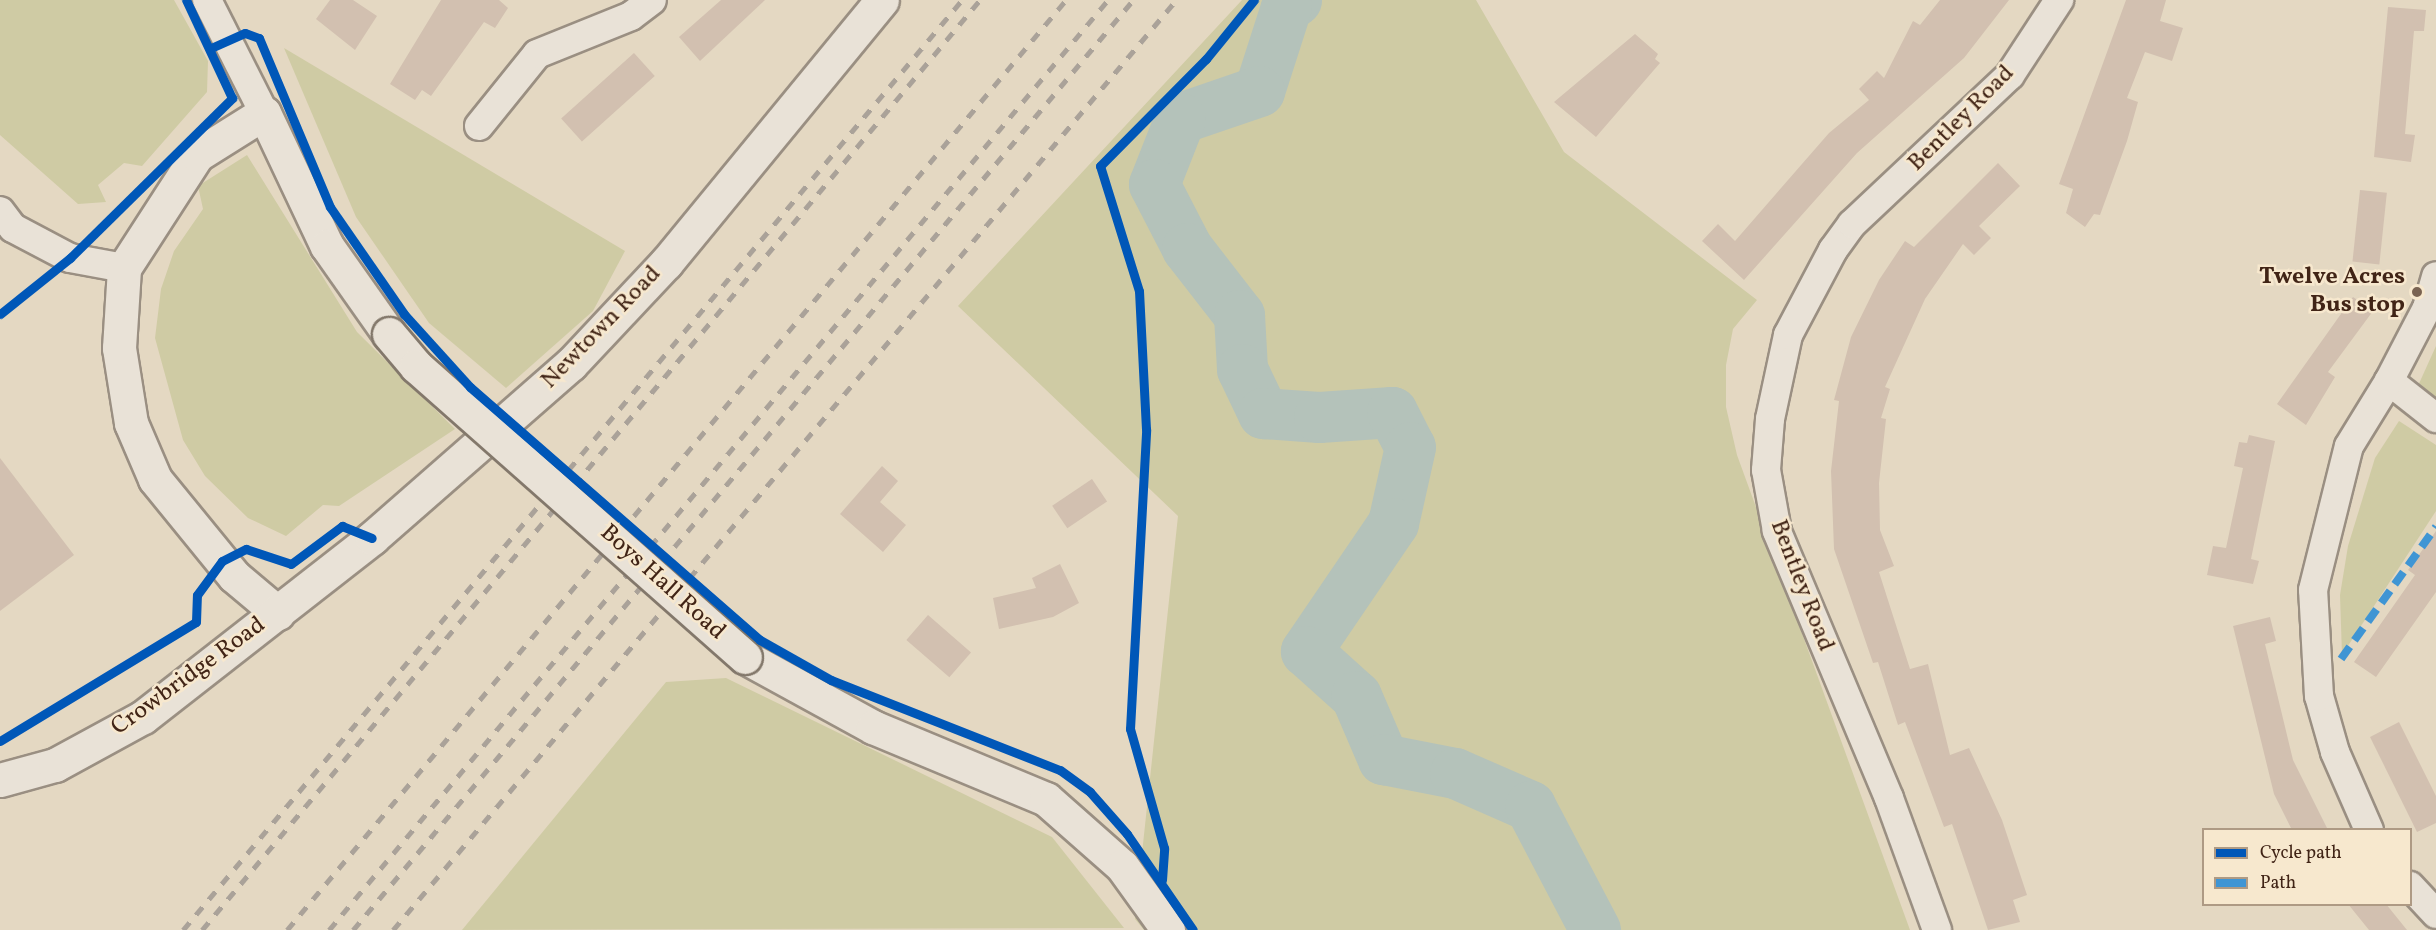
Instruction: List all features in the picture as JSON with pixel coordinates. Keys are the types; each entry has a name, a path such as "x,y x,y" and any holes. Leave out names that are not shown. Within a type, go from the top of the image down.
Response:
{"street":[{"path":"207,0 264,113 197,155 124,268 119,348 131,423 155,479 234,576 278,613"},
{"path":"479,126 537,54 631,16 652,0"},
{"name":"Newtown Road","path":"278,613 571,364 666,263 882,0"},
{"name":"Bentley Road","path":"1937,930 1889,798 1777,531 1766,470 1770,419 1788,335 1833,250 2010,75 2059,0"},
{"name":"Boys Hall Road","path":"264,113 327,246 389,334 416,366 745,657 873,727 1046,799 1122,866 1168,930"},
{"path":"4,226 70,258 124,268"},
{"path":"2368,828 2335,752 2319,696 2313,590 2349,446 2389,381 2427,308 2436,276"},
{"path":"2389,381 2436,417"},
{"name":"Crowbridge Road","path":"0,780 55,765 143,717 278,613"},
{"path":"2412,888 2436,914"}],"shaded area":[{"path":"0,0 174,0 208,61 207,92 142,166 124,163 98,185 106,202 78,204 0,135"},
{"path":"1242,0 1476,0 1564,152 1757,300 1733,329 1726,365 1726,407 1737,455 1910,930 1144,930 1135,919 1178,516 958,306"},
{"path":"284,48 625,251 593,311 506,388 429,323 356,217"},
{"path":"247,155 357,332 455,429 339,506 323,505 286,536 248,518 205,476 183,440 155,338 161,289 174,251 203,209 198,186"},
{"path":"2436,346 2436,402 2417,388"},
{"path":"2399,421 2436,445 2436,511 2342,655 2340,595 2348,546 2375,458"},
{"path":"726,678 1052,837 1124,928 462,930 666,682"}],"building":[{"path":"330,0 353,0 377,16 355,50 316,19"},
{"path":"441,0 499,0 508,8 495,28 484,22 431,96 422,90 415,100 390,84"},
{"path":"721,0 765,0 700,61 679,37"},
{"path":"1940,0 2009,0 1964,58 1857,153 1744,280 1702,241 1718,224 1735,241 1829,133 1869,100 1859,89 1877,71 1884,78 1913,21 1920,25"},
{"path":"2126,0 2166,0 2160,21 2183,28 2172,61 2145,52 2127,98 2138,102 2127,141 2100,215 2094,214 2085,227 2066,213 2073,189 2059,184"},
{"path":"2388,7 2426,10 2424,31 2414,31 2405,134 2415,135 2411,162 2374,157"},
{"path":"1635,34 1658,54 1655,59 1660,63 1596,137 1554,102"},
{"path":"634,53 655,76 582,142 561,119"},
{"path":"1998,163 2020,186 1979,226 1991,238 1974,255 1963,244 1925,299 1885,387 1890,389 1881,418 1886,419 1879,483 1880,530 1894,566 1879,572 1910,669 1928,664 1950,755 1969,748 2002,820 2027,895 2013,900 2020,922 1988,930 1952,824 1944,827 1905,722 1898,725 1878,662 1873,663 1834,549 1831,471 1839,401 1834,400 1851,337 1879,280 1905,241 1914,247"},
{"path":"2360,190 2387,193 2379,264 2352,262"},
{"path":"2353,297 2373,311 2328,372 2335,377 2306,425 2277,404"},
{"path":"2249,435 2275,441 2251,559 2259,561 2253,584 2207,575 2213,546 2226,548 2243,468 2234,466 2239,442 2247,443"},
{"path":"0,458 74,555 0,611"},
{"path":"882,466 898,481 880,502 906,525 883,552 840,514"},
{"path":"1092,479 1107,501 1067,528 1052,506"},
{"path":"2436,531 2436,592 2376,677 2354,662 2415,575 2408,570"},
{"path":"1060,564 1079,603 1053,617 999,629 993,598 1036,588 1032,578"},
{"path":"928,615 971,652 949,677 906,640"},
{"path":"2270,617 2276,641 2265,644 2293,760 2327,828 2291,828 2274,794 2233,626"},
{"path":"2399,722 2436,796 2436,823 2417,832 2370,737"},
{"path":"2350,906 2388,906 2407,930 2369,930"}],"waterway":[{"path":"1296,0 1286,7 1259,91 1180,118 1154,184 1187,248 1239,315 1242,369 1263,413 1319,417 1392,412 1410,447 1393,523 1306,651 1356,696 1383,759 1455,773 1530,806 1595,930"}],"railway":[{"path":"183,930 962,0"},
{"path":"202,930 980,0"},
{"path":"287,930 1066,0"},
{"path":"329,930 1108,0"},
{"path":"353,930 1133,0"},
{"path":"393,930 1176,0"}],"marked path":[{"path":"2341,659 2436,527"}],"cycle path":[{"path":"0,314 70,258 232,98 186,0"},
{"path":"1162,880 1164,848 1130,729 1146,429 1139,291 1100,166 1206,59 1254,0"},
{"path":"211,48 245,33 259,38 330,207 404,314 470,387 760,640 831,680 1060,770 1090,792 1127,834 1193,930"},
{"path":"0,741 196,622 197,595 222,561 246,549 291,564 342,526 372,538"}],"place":[{"name":"Twelve Acres Bus stop","path":"2417,292"}]}
